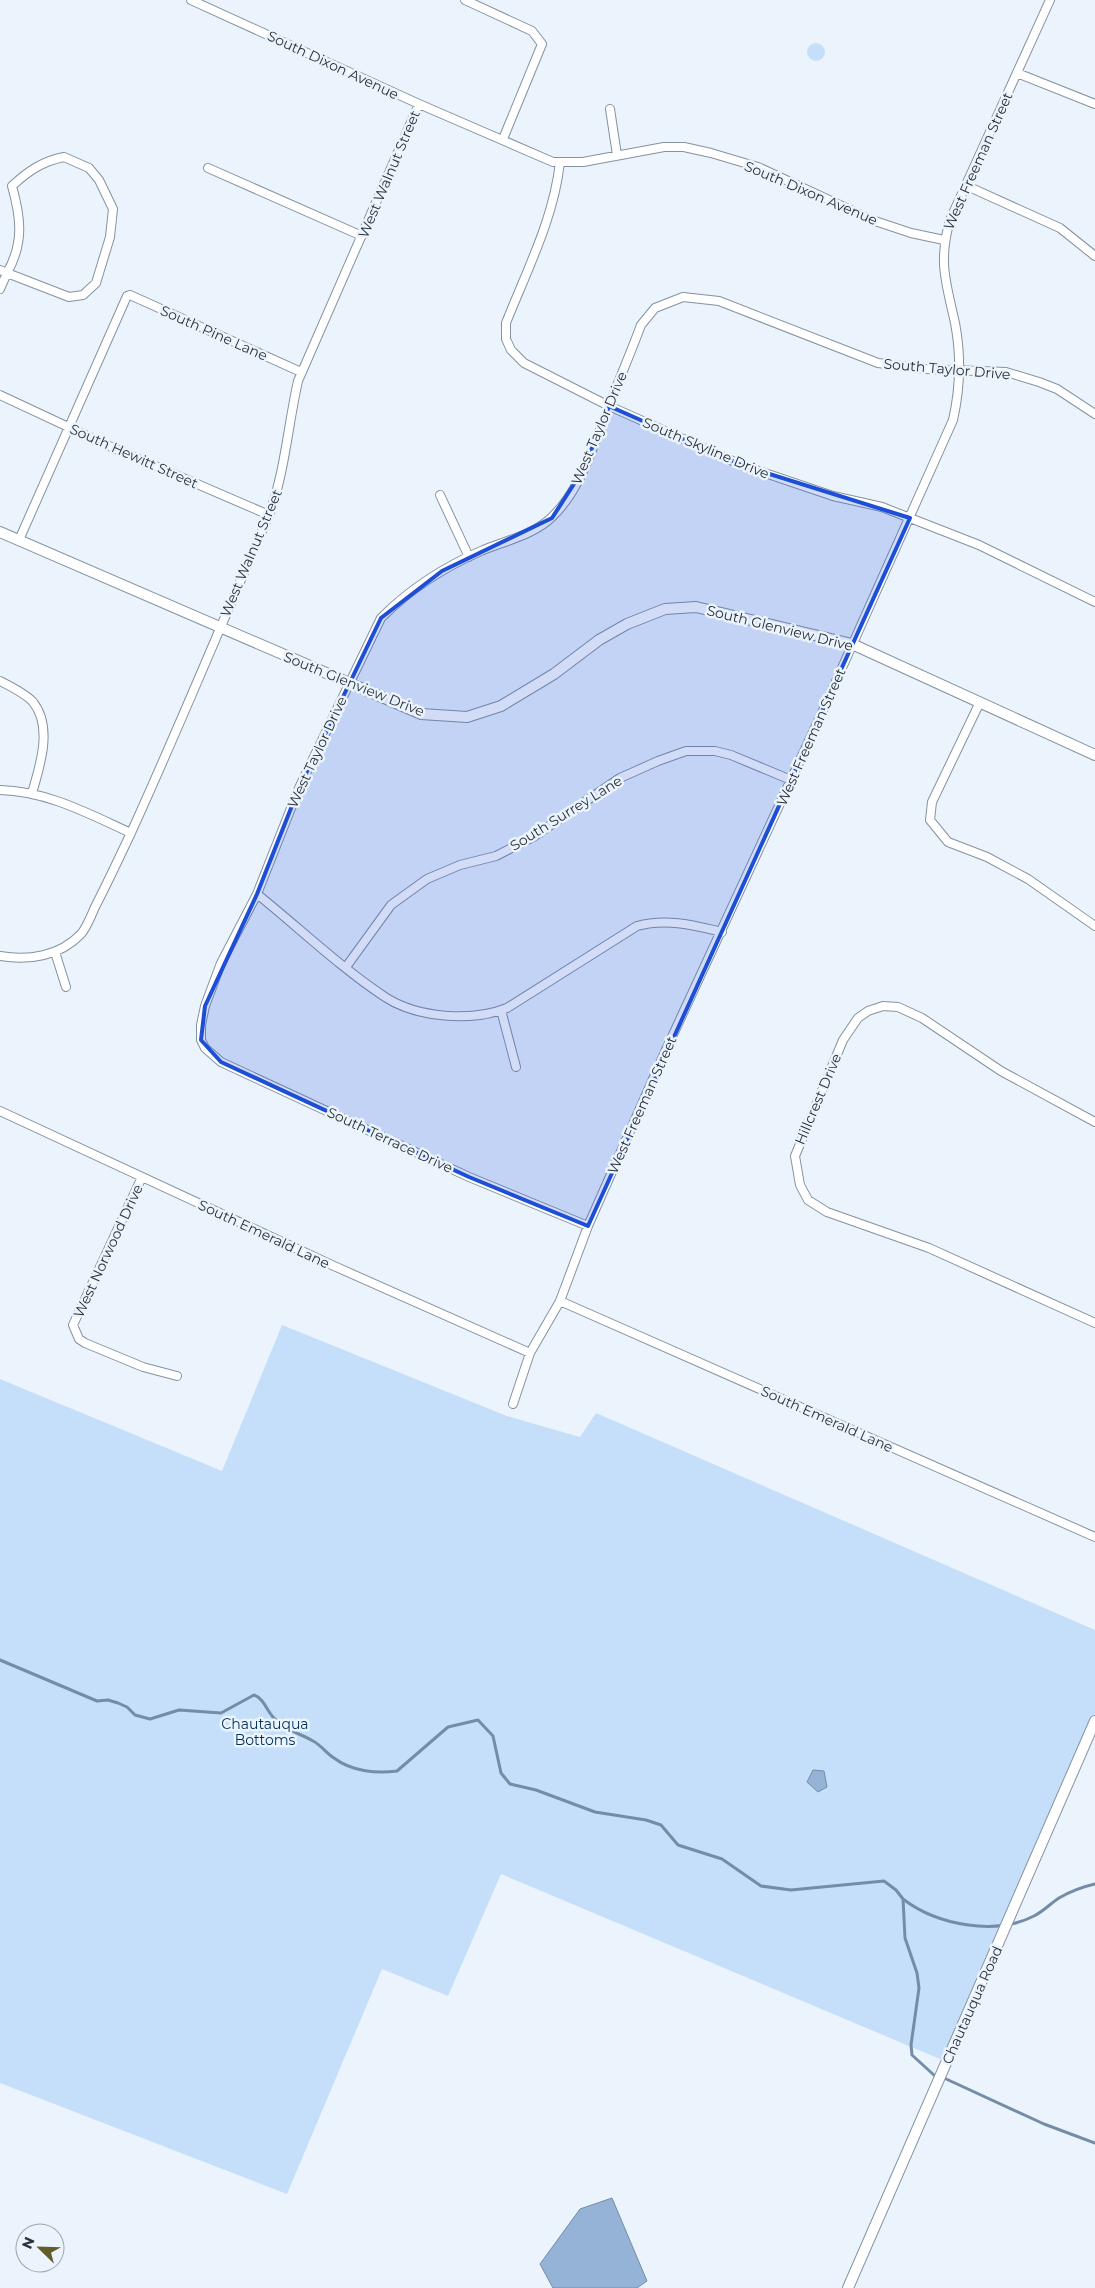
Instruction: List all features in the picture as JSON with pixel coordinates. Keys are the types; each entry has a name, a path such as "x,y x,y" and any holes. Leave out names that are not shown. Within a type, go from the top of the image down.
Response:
{"street":[{"name":"South Dixon Avenue","path":"191,0 419,104 546,159 560,162 583,162 664,147 684,147 758,167 872,220 911,233 944,240"},
{"path":"464,0 532,31 542,44 503,139"},
{"name":"West Freeman Street","path":"513,1404 530,1354 560,1301 588,1226 665,1052 722,932 953,420 957,401 958,369 955,324 945,287 944,240 950,220 968,186 1050,0"},
{"path":"1017,73 1095,104"},
{"name":"West Walnut Street","path":"54,952 71,944 82,932 96,904 131,832 269,515 279,487 288,429 301,372 419,104"},
{"path":"610,109 617,155"},
{"path":"0,289 4,272 16,257 20,227 12,186 27,172 48,160 64,157 89,168 99,180 112,209 110,238 96,283 82,295 69,297 4,272"},
{"name":"South Skyline Drive","path":"560,162 557,191 506,323 506,339 512,353 524,363 609,406 744,466 833,496 882,507 979,545 1095,602"},
{"path":"208,168 362,236"},
{"path":"968,186 1060,228 1095,256"},
{"name":"South Pine Lane","path":"68,427 127,296 130,295 301,372"},
{"name":"West Taylor Drive","path":"201,1040 201,1024 205,1006 220,965 257,894 298,788 381,618 393,606 422,584 469,557 536,528 552,518 566,500 583,470 640,326 646,316 655,308 683,297 711,300"},
{"name":"South Taylor Drive","path":"711,300 755,314 878,363 925,369 1006,372 1057,389 1095,414"},
{"name":"South Hewitt Street","path":"0,395 68,427 269,515"},
{"path":"19,540 68,427"},
{"path":"440,494 469,557"},
{"name":"South Glenview Drive","path":"0,532 421,714 467,717 501,706 554,674 599,640 627,624 666,609 696,607 852,644 1095,755"},
{"path":"0,681 32,701 39,712 43,725 41,761 32,793"},
{"path":"980,702 932,802 930,820 948,842 987,857 1028,879 1095,926"},
{"name":"South Surrey Lane","path":"346,967 391,905 421,883 460,866 496,856 534,838 620,778 658,761 686,751 715,751 731,755 791,780"},
{"path":"0,790 32,793 67,804 131,832"},
{"path":"257,894 386,998 414,1010 458,1016 493,1014 501,1010 636,926 653,921 667,921 722,932"},
{"path":"0,956 24,958 54,952 66,987"},
{"name":"Hillcrest Drive","path":"1095,1122 1001,1071 922,1018 898,1007 883,1006 868,1011 858,1018 843,1040 795,1156 800,1185 808,1200 827,1212 929,1248 1095,1323"},
{"path":"501,1010 516,1067"},
{"name":"South Terrace Drive","path":"201,1040 205,1048 221,1062 469,1177 588,1226"},
{"name":"South Emerald Lane","path":"0,1111 530,1354"},
{"name":"West Norwood Drive","path":"142,1177 73,1326 79,1338 85,1343 144,1368 176,1376"},
{"name":"South Emerald Lane","path":"560,1301 1095,1537"},
{"name":"Chautauqua Road","path":"848,2288 1095,1722"}],"highlighted area":[{"path":"609,406 744,466 910,518 588,1226 469,1177 221,1062 201,1040 205,1006 257,894 299,788 381,618 442,571 552,518 583,470"}],"green space":[{"path":"816,43 822,46 825,52 822,58 816,61 810,58 807,52 810,46"},
{"name":"Chautauqua Bottoms","path":"282,1325 507,1416 580,1437 596,1413 1095,1630 1095,1722 947,2062 501,1874 448,1996 382,1969 287,2194 0,2083 0,1379 222,1471"}],"shaded area":[{"path":"813,1770 824,1771 827,1787 818,1792 807,1782"},
{"path":"612,2198 647,2281 637,2288 553,2288 540,2264 580,2209"}],"waterway":[{"path":"0,1660 97,1701 108,1700 118,1703 127,1707 135,1715 150,1719 179,1710 221,1713 254,1695 261,1700 273,1717 286,1728 308,1738 331,1756 348,1766 372,1772 397,1771 448,1727 478,1720 493,1736 501,1773 510,1784 536,1790 595,1812 646,1820 661,1825 678,1845 722,1859 761,1886 791,1890 884,1881 896,1890 903,1899 905,1938 917,1973 919,1988 911,2045 912,2055 935,2076 944,2078 1044,2124 1095,2143"},
{"path":"903,1899 917,1908 949,1921 967,1925 1002,1925 1019,1922 1034,1916 1063,1896 1095,1884"}]}
